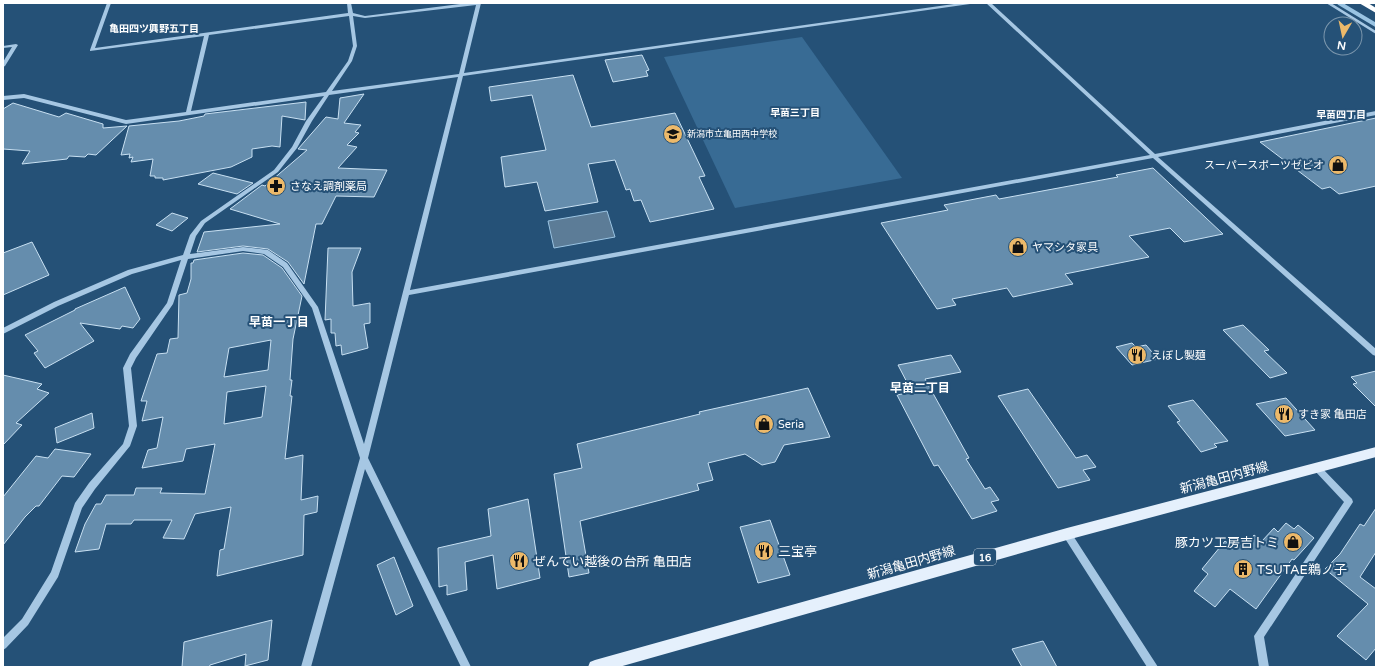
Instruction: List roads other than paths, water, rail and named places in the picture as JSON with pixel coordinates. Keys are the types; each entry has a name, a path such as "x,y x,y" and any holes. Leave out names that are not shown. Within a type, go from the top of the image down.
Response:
{"highway":[{"path":"1363,3 1376,10"}],"main road":[{"name":"新潟亀田内野線","path":"595,667 1067,534 1376,452"}],"street":[{"path":"109,3 92,50 352,14 365,17 479,3 364,458 306,667"},
{"path":"3,645 25,622 55,574 78,506 92,486 126,446 133,426 127,368 133,356 170,304 193,235 203,222 276,170 294,148 309,121 350,61 355,46 352,14 349,3"},
{"path":"4,99 24,96 126,122 970,3"},
{"path":"988,3 1154,156 1376,353"},
{"path":"1328,3 1376,33"},
{"path":"188,113 207,34"},
{"path":"3,47 16,45 3,66"},
{"path":"406,293 1154,156 1376,113"},
{"path":"3,331 56,304 130,272 185,257 243,249 266,252 285,265 315,307 364,458 466,667"},
{"path":"1264,667 1258,636 1349,502 1317,468"},
{"path":"1067,534 1153,667"}],"waterway":[{"path":"1339,3 1376,25"}],"place":[{"name":"新潟市立亀田西中学校","path":"673,134"},
{"name":"スーパースポーツゼビオ","path":"1338,165"},
{"name":"さなえ調剤薬局","path":"276,186"},
{"name":"ヤマシタ家具","path":"1018,247"},
{"name":"えぼし製麺","path":"1137,355"},
{"name":"すき家 亀田店","path":"1284,414"},
{"name":"Seria","path":"764,424"},
{"name":"豚カツ工房吉トミ","path":"1293,542"},
{"name":"三宝亭","path":"764,551"},
{"name":"ぜんてい越後の台所 亀田店","path":"519,561"},
{"name":"TSUTAE鵜ノ子","path":"1243,569"}],"district":[{"name":"亀田四ツ興野五丁目","path":"154,28"},
{"name":"早苗三丁目","path":"795,112"},
{"name":"早苗四丁目","path":"1341,114"},
{"name":"早苗一丁目","path":"279,322"},
{"name":"早苗二丁目","path":"920,388"}]}
